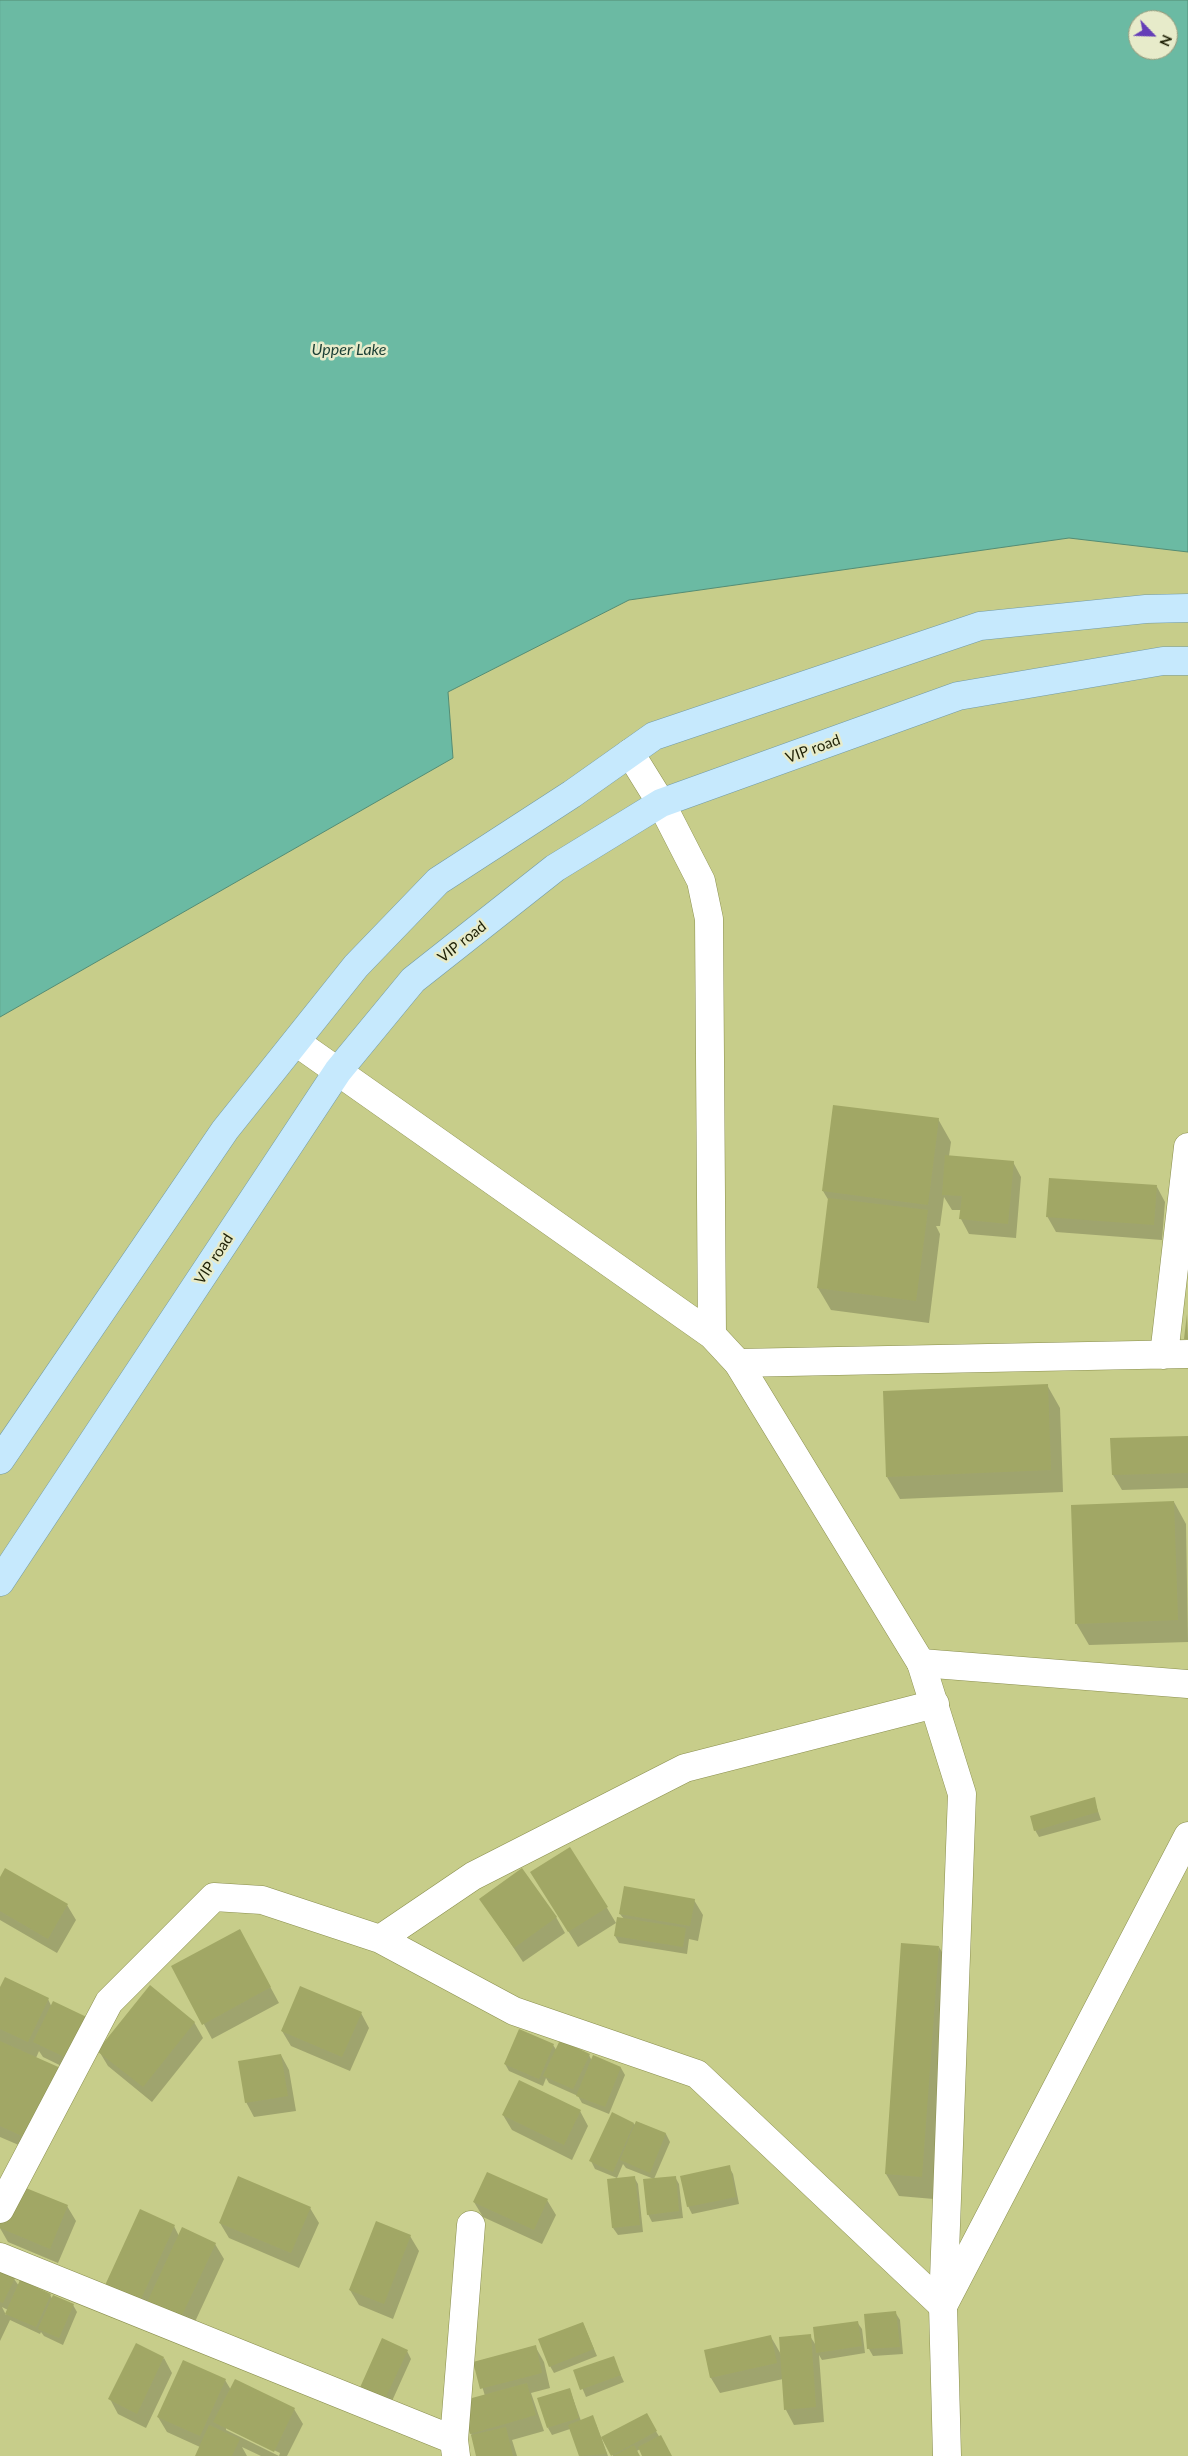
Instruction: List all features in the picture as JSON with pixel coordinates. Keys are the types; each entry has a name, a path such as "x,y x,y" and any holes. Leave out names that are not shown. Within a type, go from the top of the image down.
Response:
{"main road":[{"path":"0,1460 225,1130 356,966 438,881 572,794 654,736 980,626 1146,609 1188,608"},
{"name":"VIP road","path":"0,1582 338,1071 413,980 555,868 661,803 958,696 1163,661 1188,661"}],"street":[{"path":"630,753 661,803 701,881 709,920 712,1335"},
{"path":"296,1042 712,1335 738,1364 921,1663 962,1794 943,2306 947,2456"},
{"path":"738,1364 1176,1355 1188,1147"},
{"path":"921,1663 1188,1684"},
{"path":"380,1939 472,1876 685,1768 935,1704"},
{"path":"943,2306 1188,1836"},
{"path":"0,2209 109,2002 214,1896 262,1900 380,1939 514,2011 698,2074 943,2306"},
{"path":"0,2258 455,2448 471,2225"}],"water":[{"name":"Upper Lake","path":"0,0 1188,0 1188,552 1069,538 629,600 448,692 453,758 0,1017"}],"building":[{"path":"833,1105 939,1118 928,1205 822,1191"},
{"path":"945,1155 1014,1161 1008,1224 959,1219 962,1196 942,1195"},
{"path":"1049,1178 1157,1185 1154,1225 1046,1217"},
{"path":"828,1198 928,1210 916,1301 817,1288"},
{"path":"1187,1314 1188,1339 1184,1339"},
{"path":"1048,1384 1051,1470 886,1477 883,1391"},
{"path":"1188,1436 1188,1473 1112,1475 1110,1438"},
{"path":"1174,1501 1178,1620 1075,1624 1071,1505"},
{"path":"1095,1797 1098,1812 1034,1831 1030,1816"},
{"path":"570,1847 608,1907 568,1932 530,1872"},
{"path":"5,1868 68,1904 48,1939 0,1911 0,1877"},
{"path":"522,1868 557,1917 514,1948 479,1899"},
{"path":"624,1886 695,1899 690,1926 619,1914"},
{"path":"617,1917 686,1928 683,1947 614,1936"},
{"path":"240,1929 271,1987 202,2025 171,1966"},
{"path":"901,1943 939,1946 922,2177 885,2174"},
{"path":"5,1977 49,1998 28,2042 0,2029 0,1987"},
{"path":"150,1985 195,2022 143,2087 97,2051"},
{"path":"300,1986 362,2012 342,2057 281,2031"},
{"path":"53,2001 95,2021 75,2062 33,2042"},
{"path":"519,2029 554,2044 539,2079 504,2064"},
{"path":"560,2040 590,2054 573,2089 543,2076"},
{"path":"0,2041 65,2070 33,2141 0,2126"},
{"path":"281,2054 288,2096 245,2103 238,2061"},
{"path":"593,2055 621,2067 605,2107 576,2096"},
{"path":"519,2080 581,2110 564,2145 502,2115"},
{"path":"612,2112 634,2123 613,2172 589,2161"},
{"path":"636,2121 666,2133 650,2173 620,2160"},
{"path":"730,2165 736,2197 687,2207 680,2176"},
{"path":"487,2172 548,2199 534,2230 473,2202"},
{"path":"238,2176 311,2207 291,2253 219,2223"},
{"path":"635,2176 640,2225 612,2228 607,2179"},
{"path":"676,2176 679,2211 647,2215 643,2179"},
{"path":"16,2184 68,2205 50,2249 0,2228 0,2223"},
{"path":"140,2209 175,2225 136,2310 101,2294"},
{"path":"376,2221 411,2235 384,2304 349,2290"},
{"path":"182,2227 216,2243 178,2324 144,2309"},
{"path":"0,2271 15,2278 3,2303 0,2302"},
{"path":"20,2280 51,2294 36,2327 5,2314"},
{"path":"53,2295 74,2304 59,2338 38,2329"},
{"path":"896,2311 900,2347 867,2349 864,2314"},
{"path":"858,2321 862,2346 816,2353 813,2327"},
{"path":"583,2322 594,2349 549,2367 538,2339"},
{"path":"811,2334 816,2407 784,2410 779,2337"},
{"path":"771,2335 777,2363 710,2378 704,2350"},
{"path":"382,2338 408,2350 383,2403 358,2392"},
{"path":"136,2343 164,2357 137,2414 108,2399"},
{"path":"536,2345 542,2373 480,2389 473,2362"},
{"path":"614,2356 621,2375 580,2390 573,2370"},
{"path":"183,2360 226,2379 200,2436 157,2417"},
{"path":"235,2379 295,2408 274,2452 213,2422"},
{"path":"527,2383 536,2415 470,2434 461,2401"},
{"path":"570,2388 579,2418 547,2428 537,2398"},
{"path":"647,2413 657,2431 611,2456 601,2437"},
{"path":"593,2415 607,2454 579,2456 568,2425"},
{"path":"209,2425 240,2439 232,2456 195,2456"},
{"path":"506,2427 513,2456 476,2456 471,2435"},
{"path":"661,2435 672,2456 642,2456 638,2447"},
{"path":"634,2445 640,2456 613,2456"}]}
